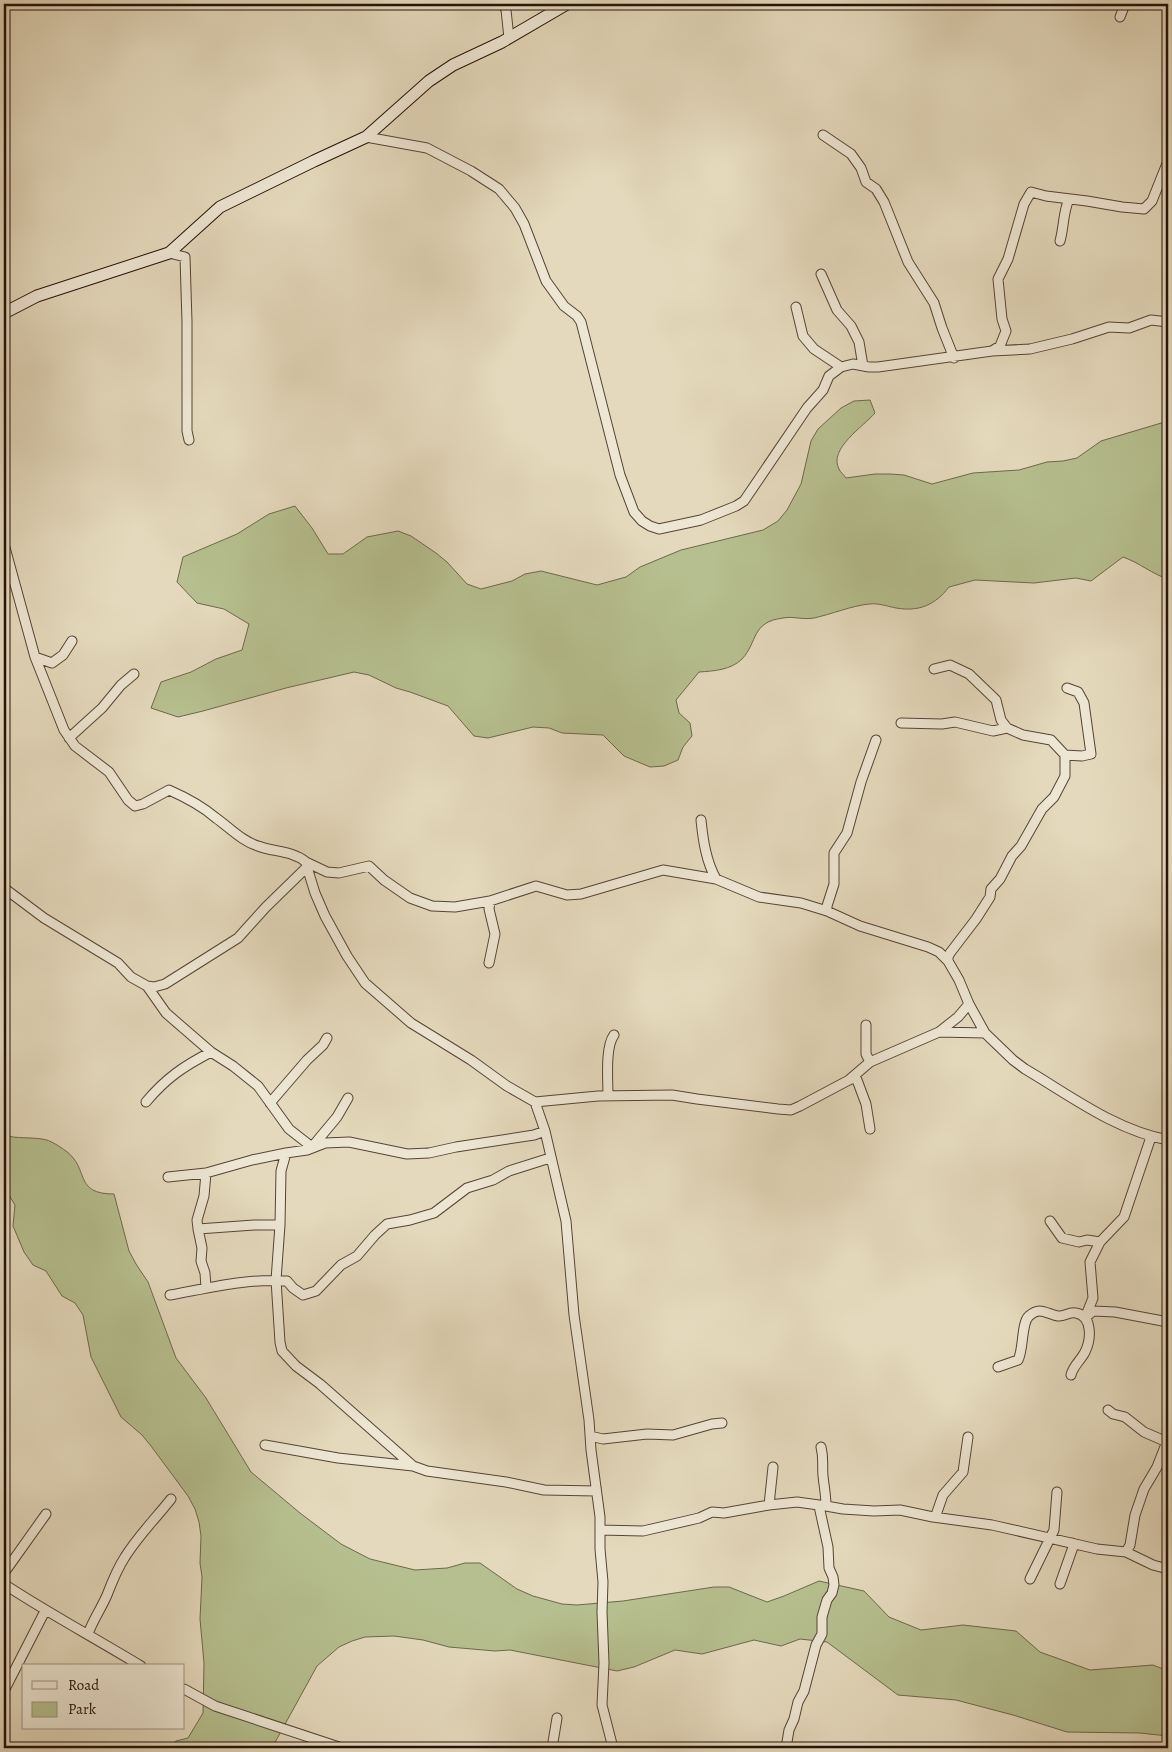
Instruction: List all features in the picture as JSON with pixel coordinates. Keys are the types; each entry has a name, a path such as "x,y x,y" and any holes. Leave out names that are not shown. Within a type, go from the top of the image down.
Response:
{"street":[{"path":"503,4 506,10 509,38"},
{"path":"4,313 37,296 169,253 220,207 366,137 429,81 452,65 509,38 567,4"},
{"path":"1120,17 1125,4"},
{"path":"823,135 851,154 861,168 866,182 876,189 884,202 908,262 934,303 954,358"},
{"path":"366,137 427,148 499,188 515,208 524,224 546,282 564,306 577,316 581,322 620,475 634,512 642,521 659,529 701,520 744,501 808,408 823,390 829,376 841,367 853,364 878,367 954,358 992,351 1030,349 1110,327 1129,328 1151,320 1168,322"},
{"path":"992,351 1000,346 1006,331 1002,319 998,279 1008,259 1028,196 1031,192 1046,196 1122,207 1144,208 1152,201 1168,161"},
{"path":"1060,241 1069,199"},
{"path":"169,253 185,258 187,431 189,440"},
{"path":"821,274 837,310 851,326 859,342 863,366"},
{"path":"796,307 802,336 814,349 841,367"},
{"path":"4,544 35,657 56,713 75,746 109,772 128,800 136,806 169,790 214,816 244,840 258,847 300,857 306,864 325,916 347,956 366,983 411,1023 471,1060 513,1090 535,1102 608,1096 672,1094 698,1100 791,1110 849,1080 870,1062 939,1032 958,1017 969,1004"},
{"path":"35,657 52,663 64,655 72,641"},
{"path":"934,669 950,665 969,674 996,700 1001,720 1007,728 1023,735 1051,740 1065,755 1065,776 1054,797 1042,810 1021,846 1012,856 1000,879 992,889 990,897 950,953 948,961"},
{"path":"69,738 102,708 121,685 134,674"},
{"path":"1065,755 1082,756 1090,754 1084,703 1078,692 1067,688"},
{"path":"901,723 942,724 955,722 993,732 1007,728"},
{"path":"828,911 827,906 834,884 834,853 847,833 861,782 876,740"},
{"path":"702,820 703,841 716,878"},
{"path":"306,864 326,872 339,873 369,866 384,880 410,898 432,906 455,908 490,901 536,886 567,895 582,894 663,870 716,878 759,897 828,911 860,926 939,952 948,961 959,980 969,1004 985,1033 1013,1060 1108,1120 1150,1137 1168,1140"},
{"path":"147,986 154,987 165,984 238,938 306,864"},
{"path":"4,888 44,918 118,963 131,976 147,986 166,1013 211,1052 258,1086 289,1129 312,1147"},
{"path":"490,901 489,909 495,934 490,963"},
{"path":"866,1025 867,1058 870,1062"},
{"path":"939,1032 985,1033"},
{"path":"608,1096 608,1060 614,1035"},
{"path":"270,1103 307,1060 323,1045 327,1038"},
{"path":"146,1102 185,1065 211,1052"},
{"path":"849,1080 853,1078 857,1080 866,1104 870,1129"},
{"path":"312,1147 337,1117 348,1098"},
{"path":"535,1102 545,1131 566,1220 574,1315 590,1436 604,1582 602,1612 604,1663 602,1705 613,1748"},
{"path":"168,1177 206,1173 252,1160 306,1150 325,1143 348,1142 407,1154 429,1153 525,1137 545,1131"},
{"path":"1086,1318 1093,1298 1090,1262 1100,1242 1124,1217 1150,1137"},
{"path":"286,1153 281,1171 276,1280 282,1351 296,1366 320,1384 413,1466"},
{"path":"170,1295 235,1283 276,1280 287,1280 293,1288 303,1295 316,1291 340,1265 356,1256 387,1224 434,1213 468,1188 493,1180 509,1171 550,1158"},
{"path":"206,1173 204,1196 197,1220 206,1288"},
{"path":"1050,1221 1062,1238 1079,1242 1087,1240 1100,1242"},
{"path":"198,1229 254,1224 280,1225"},
{"path":"998,1367 1018,1360 1023,1344 1026,1322 1030,1314 1042,1311 1058,1316 1075,1312 1086,1318 1089,1325 1087,1346 1071,1374"},
{"path":"1086,1318 1093,1311 1115,1312 1168,1322"},
{"path":"1108,1410 1113,1414 1125,1417 1144,1432 1167,1441 1157,1466 1144,1489 1135,1515 1130,1545 1126,1552"},
{"path":"590,1436 604,1439 647,1434 673,1435 722,1423"},
{"path":"933,1517 938,1511 941,1498 963,1472 968,1436"},
{"path":"265,1445 338,1458 413,1466 426,1471 506,1482 544,1490 596,1491"},
{"path":"786,1748 789,1730 804,1691 816,1645 822,1634 822,1617 827,1600 832,1593 834,1585 829,1568 822,1506 826,1493 823,1477 824,1460 821,1447"},
{"path":"769,1505 773,1467"},
{"path":"1030,1579 1054,1530 1057,1492"},
{"path":"88,1634 93,1619 125,1557 171,1499"},
{"path":"600,1530 643,1531 699,1518 712,1512 724,1513 797,1502 843,1509 900,1510 933,1517 992,1524 1072,1543 1126,1552 1153,1565 1168,1569"},
{"path":"4,1573 46,1514"},
{"path":"1060,1584 1073,1548 1072,1543"},
{"path":"4,1584 46,1611 138,1664"},
{"path":"4,1691 46,1611"},
{"path":"185,1690 215,1706 342,1748"},
{"path":"552,1748 557,1718"}],"green space":[{"path":"870,400 875,413 849,438 838,454 839,469 846,478 890,474 904,475 932,484 973,473 1019,470 1047,462 1077,458 1101,441 1168,421 1168,579 1123,557 1091,581 1076,578 1034,583 975,580 949,587 932,603 919,608 904,609 869,604 855,606 814,618 773,620 760,628 747,653 738,663 722,669 699,672 676,700 679,713 690,723 692,736 683,747 678,760 664,766 650,767 624,756 603,735 562,733 549,728 533,727 488,738 474,736 448,706 396,688 369,675 354,672 178,717 151,708 161,682 191,672 216,659 242,650 249,624 224,609 197,603 177,582 183,557 237,534 269,514 295,506 312,528 328,554 343,554 367,537 398,531 411,536 436,553 467,584 481,589 512,581 525,574 541,571 597,585 626,577 640,567 681,550 763,530 778,521 787,510 801,484 811,441 818,429 841,408 854,401"},
{"path":"4,1135 42,1139 55,1144 73,1158 87,1185 101,1193 114,1194 129,1251 148,1282 176,1358 206,1398 251,1472 341,1544 370,1559 415,1570 447,1568 465,1563 480,1563 517,1589 533,1596 562,1604 577,1605 623,1601 714,1587 729,1587 767,1602 819,1581 864,1591 889,1617 921,1630 963,1625 1016,1631 1040,1652 1090,1670 1153,1665 1168,1671 1168,1736 1140,1733 1067,1732 956,1700 898,1695 827,1642 800,1639 781,1646 754,1640 702,1654 675,1650 634,1667 617,1671 510,1650 495,1651 449,1647 423,1640 394,1636 365,1637 352,1641 339,1647 317,1666 273,1746 270,1748 168,1748 176,1741 188,1738 203,1713 204,1663 200,1619 202,1577 199,1522 188,1496 151,1446 142,1435 121,1417 91,1357 83,1315 75,1303 62,1296 46,1271 33,1265 24,1252 13,1226 15,1205 4,1187"}]}
